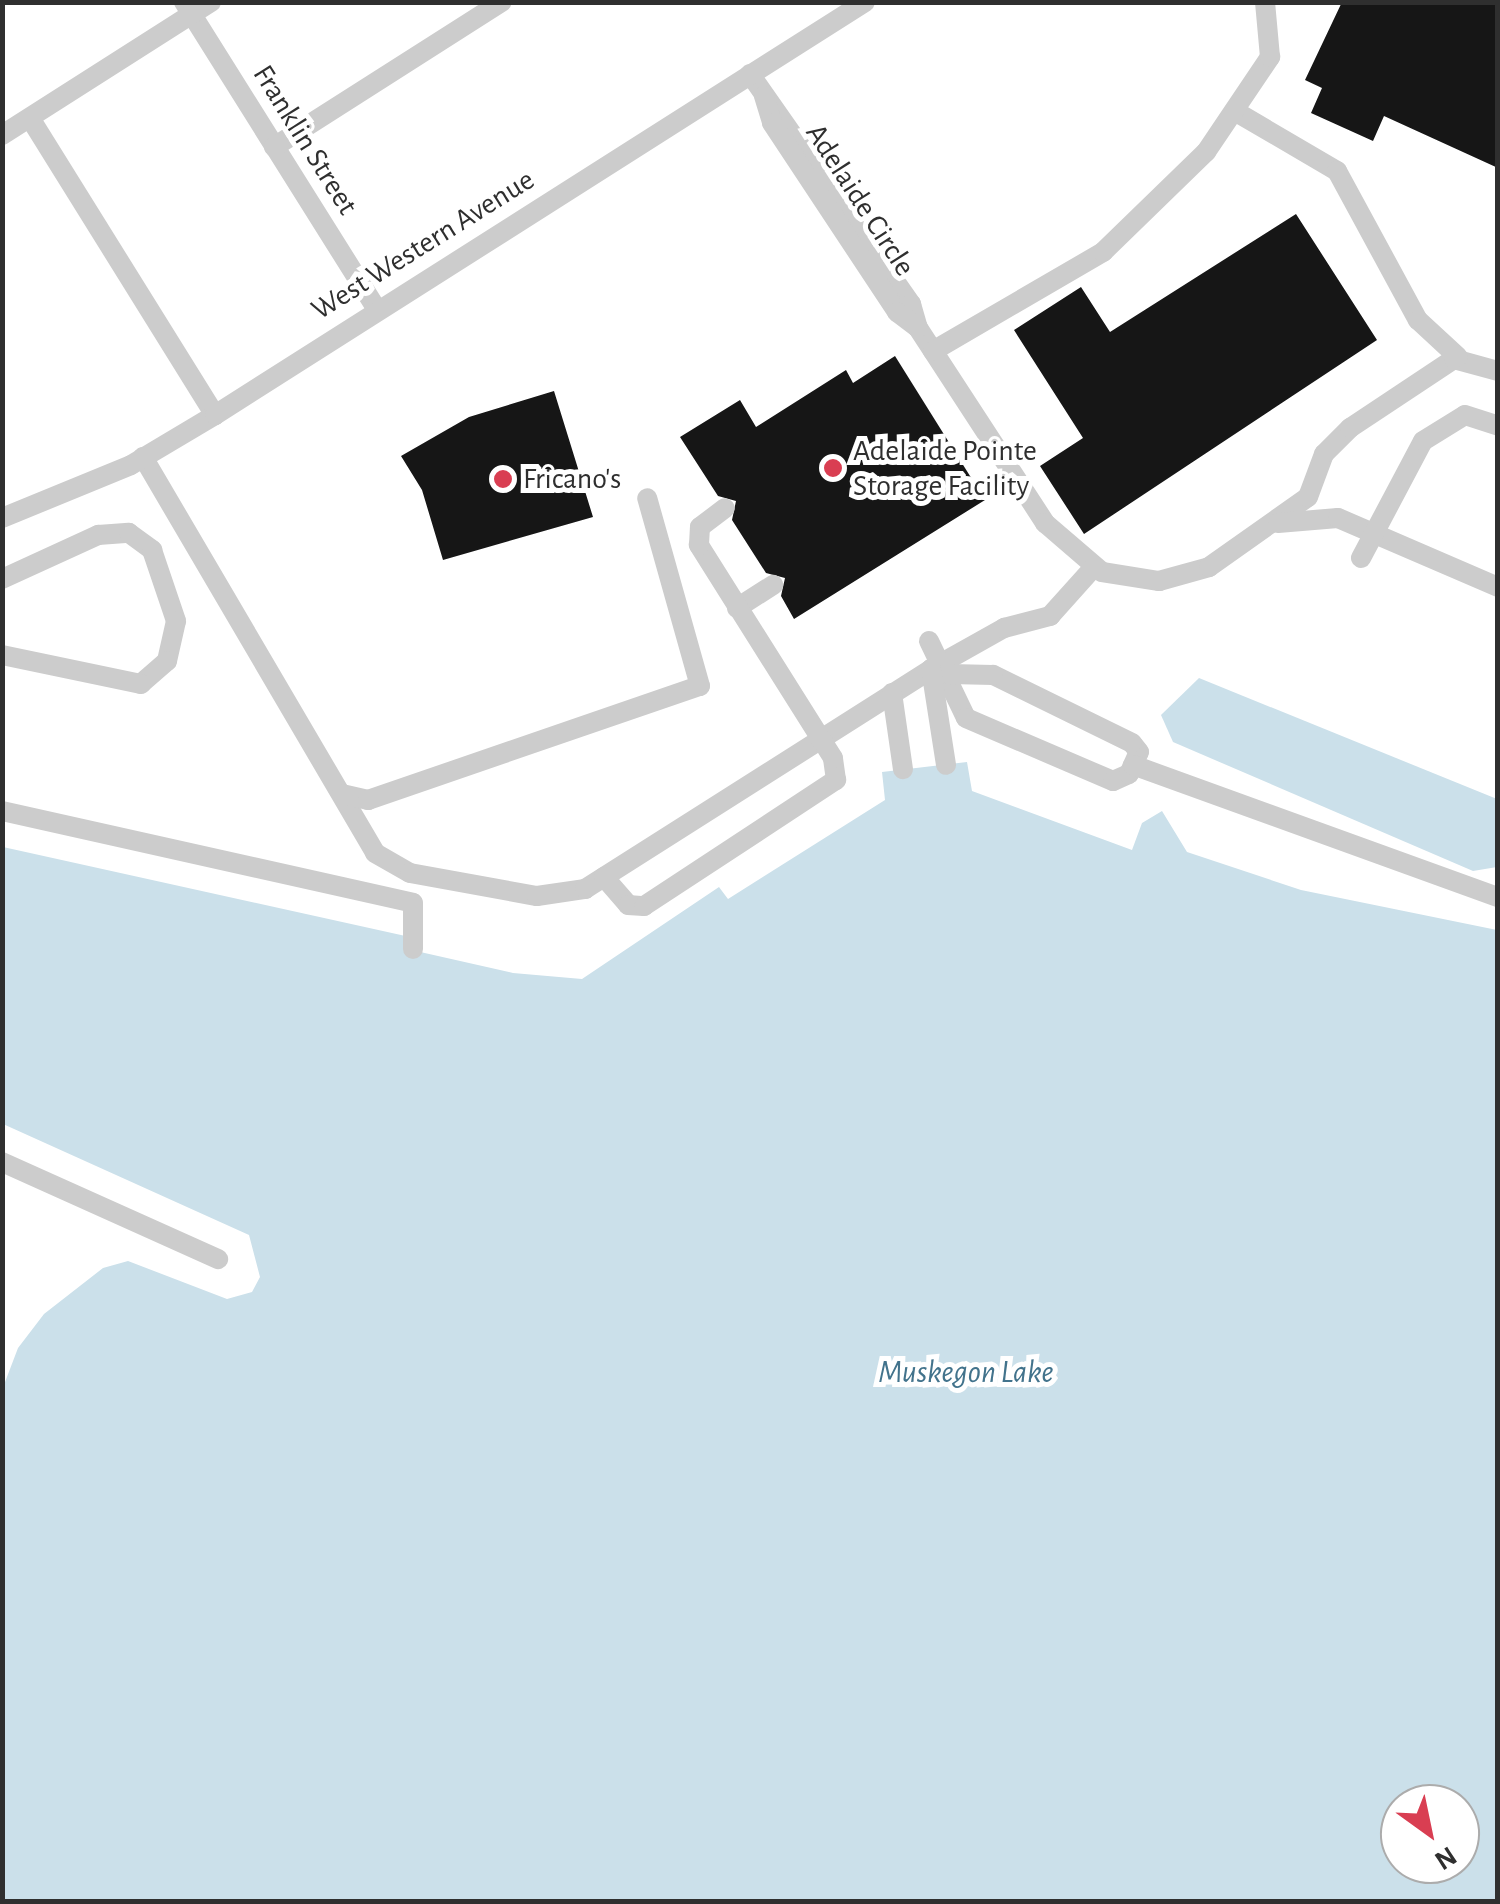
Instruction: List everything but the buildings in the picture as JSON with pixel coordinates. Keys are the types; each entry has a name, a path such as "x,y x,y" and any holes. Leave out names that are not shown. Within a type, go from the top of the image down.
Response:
{"street":[{"path":"2,135 188,9 211,2"},
{"path":"274,147 502,2"},
{"name":"West Western Avenue","path":"2,518 143,457 215,415 376,308 864,2"},
{"path":"933,352 1103,252 1238,114 1270,56 1266,2"},
{"name":"Franklin Street","path":"188,9 376,308"},
{"name":"Adelaide Circle","path":"750,74 870,241 918,328 1053,534 1093,568 1130,580 1190,576 1276,524 1316,475 1340,435 1458,358"},
{"path":"1238,114 1336,171 1418,320 1458,358 1498,371"},
{"path":"30,118 215,415"},
{"path":"1361,558 1423,441 1465,415 1498,426"},
{"path":"143,457 375,853 410,873 555,898 604,876 892,693 1050,616 1093,568"},
{"path":"1316,475 1323,502 1341,519"},
{"path":"342,794 368,800 700,686 648,498"},
{"path":"604,876 628,905 644,906 822,795 837,774 819,736 698,539 725,508"},
{"name":"Adelaide Circle","path":"1276,524 1341,519 1498,587"},
{"path":"2,580 98,534 130,533 152,550 176,621 167,661 141,684 2,655"},
{"path":"737,608 773,585"},
{"path":"929,642 956,704 974,723 1113,781 1133,765 1137,747 1117,735 994,675 941,669"},
{"path":"941,669 946,765"},
{"path":"892,693 903,769"},
{"path":"1133,765 1498,897"},
{"path":"2,812 413,903 414,948"},
{"path":"2,1162 218,1259"}],"water":[{"path":"1199,678 1497,799 1497,867 1473,871 1173,742 1161,715"},
{"name":"Muskegon Lake","path":"967,762 972,791 1132,850 1142,823 1162,811 1187,852 1301,890 1497,930 1497,1901 3,1901 2,1390 18,1348 44,1314 103,1268 128,1261 227,1299 252,1292 260,1277 249,1235 3,1124 3,847 410,937 407,949 513,973 582,979 719,887 728,899 885,800 882,772"}],"place":[{"name":"Adelaide Pointe Storage Facility","path":"833,468"},
{"name":"Fricano's","path":"503,479"}]}
